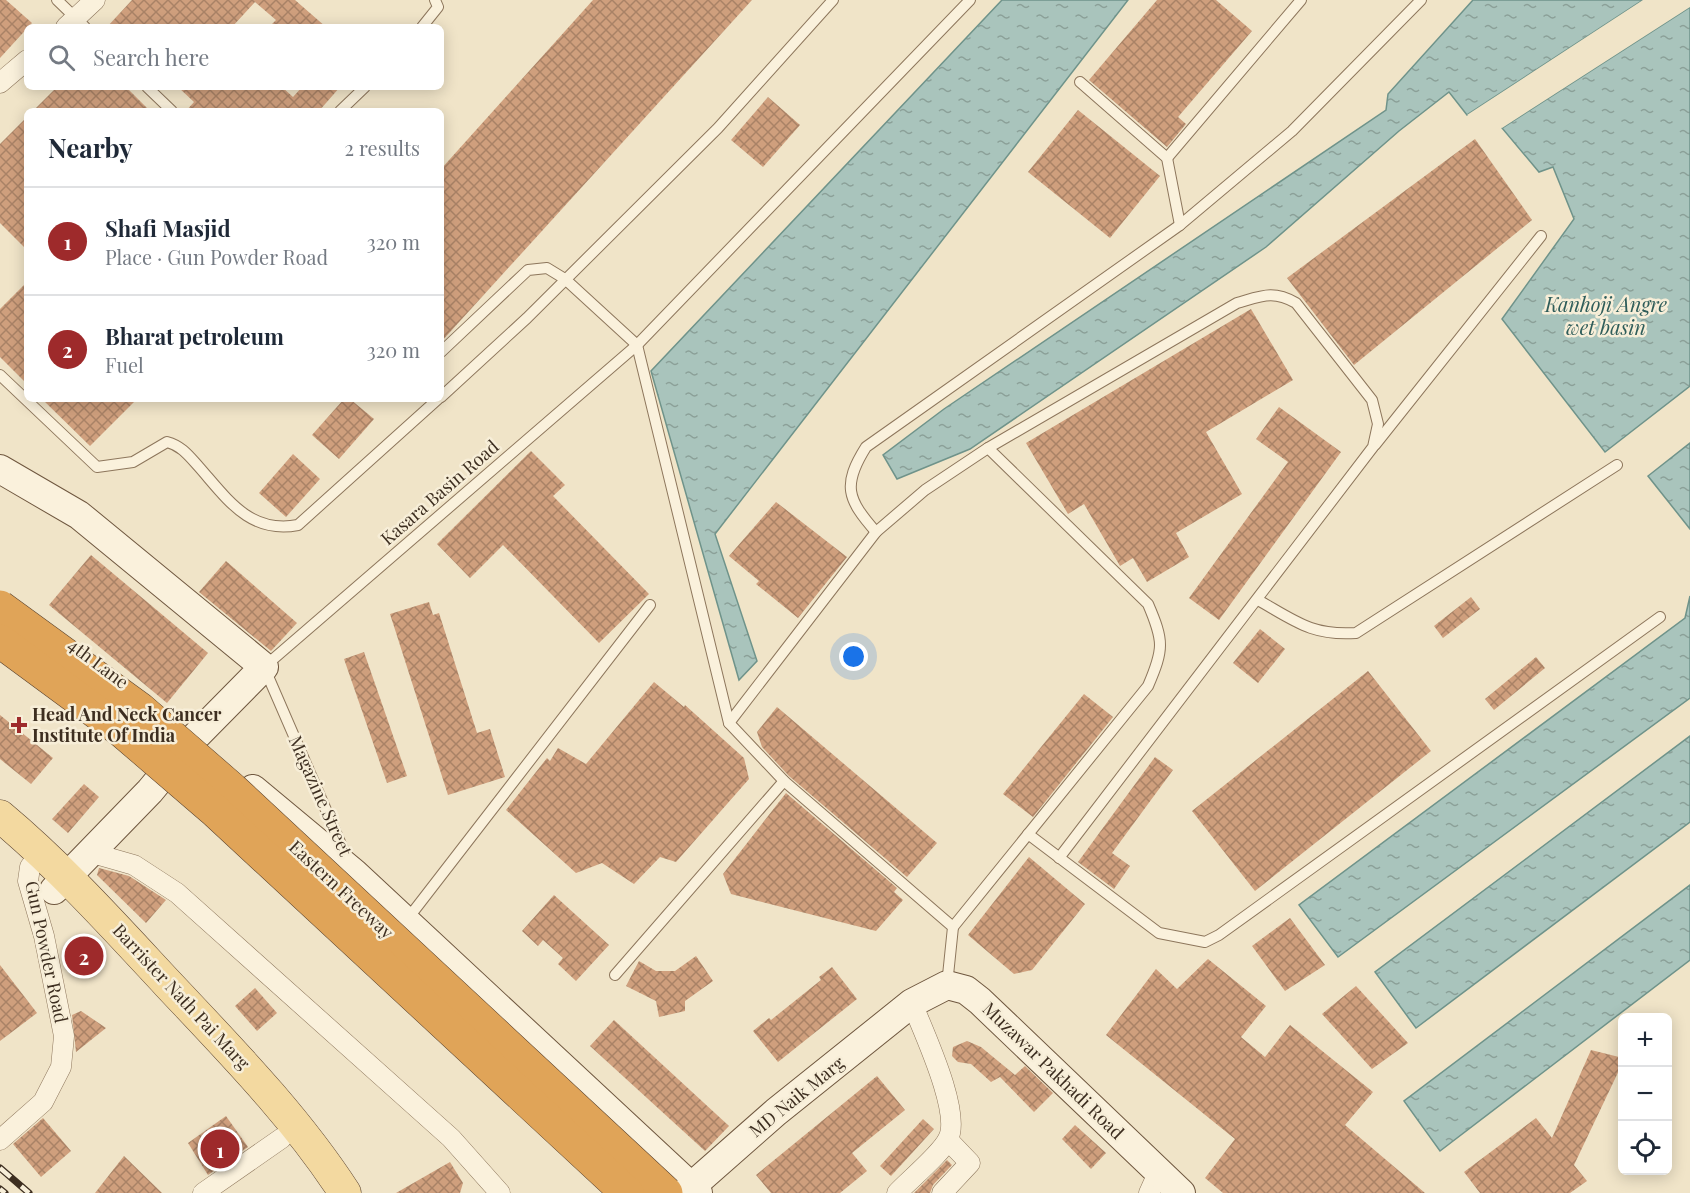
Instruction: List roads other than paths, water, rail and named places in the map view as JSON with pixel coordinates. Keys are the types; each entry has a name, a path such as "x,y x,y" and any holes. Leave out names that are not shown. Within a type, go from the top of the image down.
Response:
{"highway":[{"name":"Eastern Freeway","path":"0,607 140,709 685,1191"},
{"name":"Eastern Freeway","path":"0,641 122,731 214,810 627,1193"}],"main road":[{"name":"Barrister Nath Pai Marg","path":"0,816 36,859 249,1070 297,1126 345,1193"},
{"name":"Barrister Nath Pai Marg","path":"0,840 36,859"},
{"name":"Barrister Nath Pai Marg","path":"61,883 236,1081 323,1193"}],"street":[{"path":"76,24 95,0"},
{"path":"0,83 24,63"},
{"name":"Magazine Street","path":"0,469 79,515 264,667"},
{"name":"4th Lane","path":"0,593 30,613 193,739 354,873"},
{"path":"0,653 48,687 160,779 261,867 453,1050 610,1193"},
{"path":"61,883 160,779 193,739 264,667"},
{"path":"92,853 134,865 177,893 451,1138 500,1193"},
{"name":"Gun Powder Road","path":"0,1140 43,1102 61,1067 64,1036 44,936 28,881 36,859"},
{"name":"Magazine Street","path":"354,873 685,1191"},
{"path":"897,1193 948,1140 952,1125 941,1074 912,1003 947,985"},
{"name":"Muzawar Pakhadi Road","path":"947,985 966,990 980,1001 1153,1183 1181,1193"},
{"name":"MD Naik Marg","path":"685,1191 776,1112 912,1003"},
{"path":"202,1193 282,1138"},
{"path":"942,1193 970,1163 948,1140"}],"lane":[{"path":"57,0 76,24"},
{"path":"444,394 527,318 718,128 833,0"},
{"name":"Kasara Basin Road","path":"264,667 637,345 970,0"},
{"path":"1167,158 1301,0"},
{"path":"876,532 861,514 851,494 852,470 867,447 1180,225 1292,131 1421,0"},
{"path":"424,24 439,2"},
{"path":"1080,82 1167,158 1180,225"},
{"path":"150,90 169,108"},
{"path":"343,108 362,90"},
{"path":"1059,858 1373,447 1541,236"},
{"path":"444,349 528,270 535,267 547,268 565,279 637,345 729,723 784,781 953,927"},
{"path":"729,723 876,532 925,490 988,448 1237,303 1263,295 1281,295 1296,303 1372,400 1378,424 1373,447"},
{"path":"0,375 24,398"},
{"path":"28,402 96,467 133,462 167,442 180,445 218,489 254,523 279,529 298,525 436,402"},
{"path":"947,985 953,927 1148,686 1159,660 1161,633 1148,604 988,448"},
{"path":"1258,600 1308,629 1331,635 1356,633 1617,465"},
{"path":"406,921 650,605"},
{"path":"1028,834 1159,933 1205,942 1219,935 1660,617"},
{"name":"Magazine Street","path":"264,667 354,873"},
{"path":"615,975 784,781"}],"water":[{"path":"1002,0 1128,0 715,534 757,661 739,680 651,371"},
{"path":"1473,0 1643,0 1467,115 1449,92 1399,131 1266,247 970,449 897,479 883,455 944,409 1386,110 1388,94"},
{"name":"Kanhoji Angre wet basin","path":"1690,7 1690,386 1605,452 1502,319 1574,219 1553,167 1539,172 1502,128"},
{"path":"1690,443 1690,529 1648,476"},
{"path":"1690,596 1690,698 1338,957 1299,905 1685,618"},
{"path":"1690,736 1690,822 1416,1028 1375,972"},
{"path":"1690,885 1690,960 1440,1151 1404,1101"}],"railway":[{"path":"0,1168 29,1193"},
{"path":"0,1189 5,1193"}],"place":[{"name":"Head And Neck Cancer Institute Of India","path":"19,725"},
{"name":"Bharat petroleum","path":"84,956"},
{"name":"Shafi Masjid","path":"220,1149"}]}
